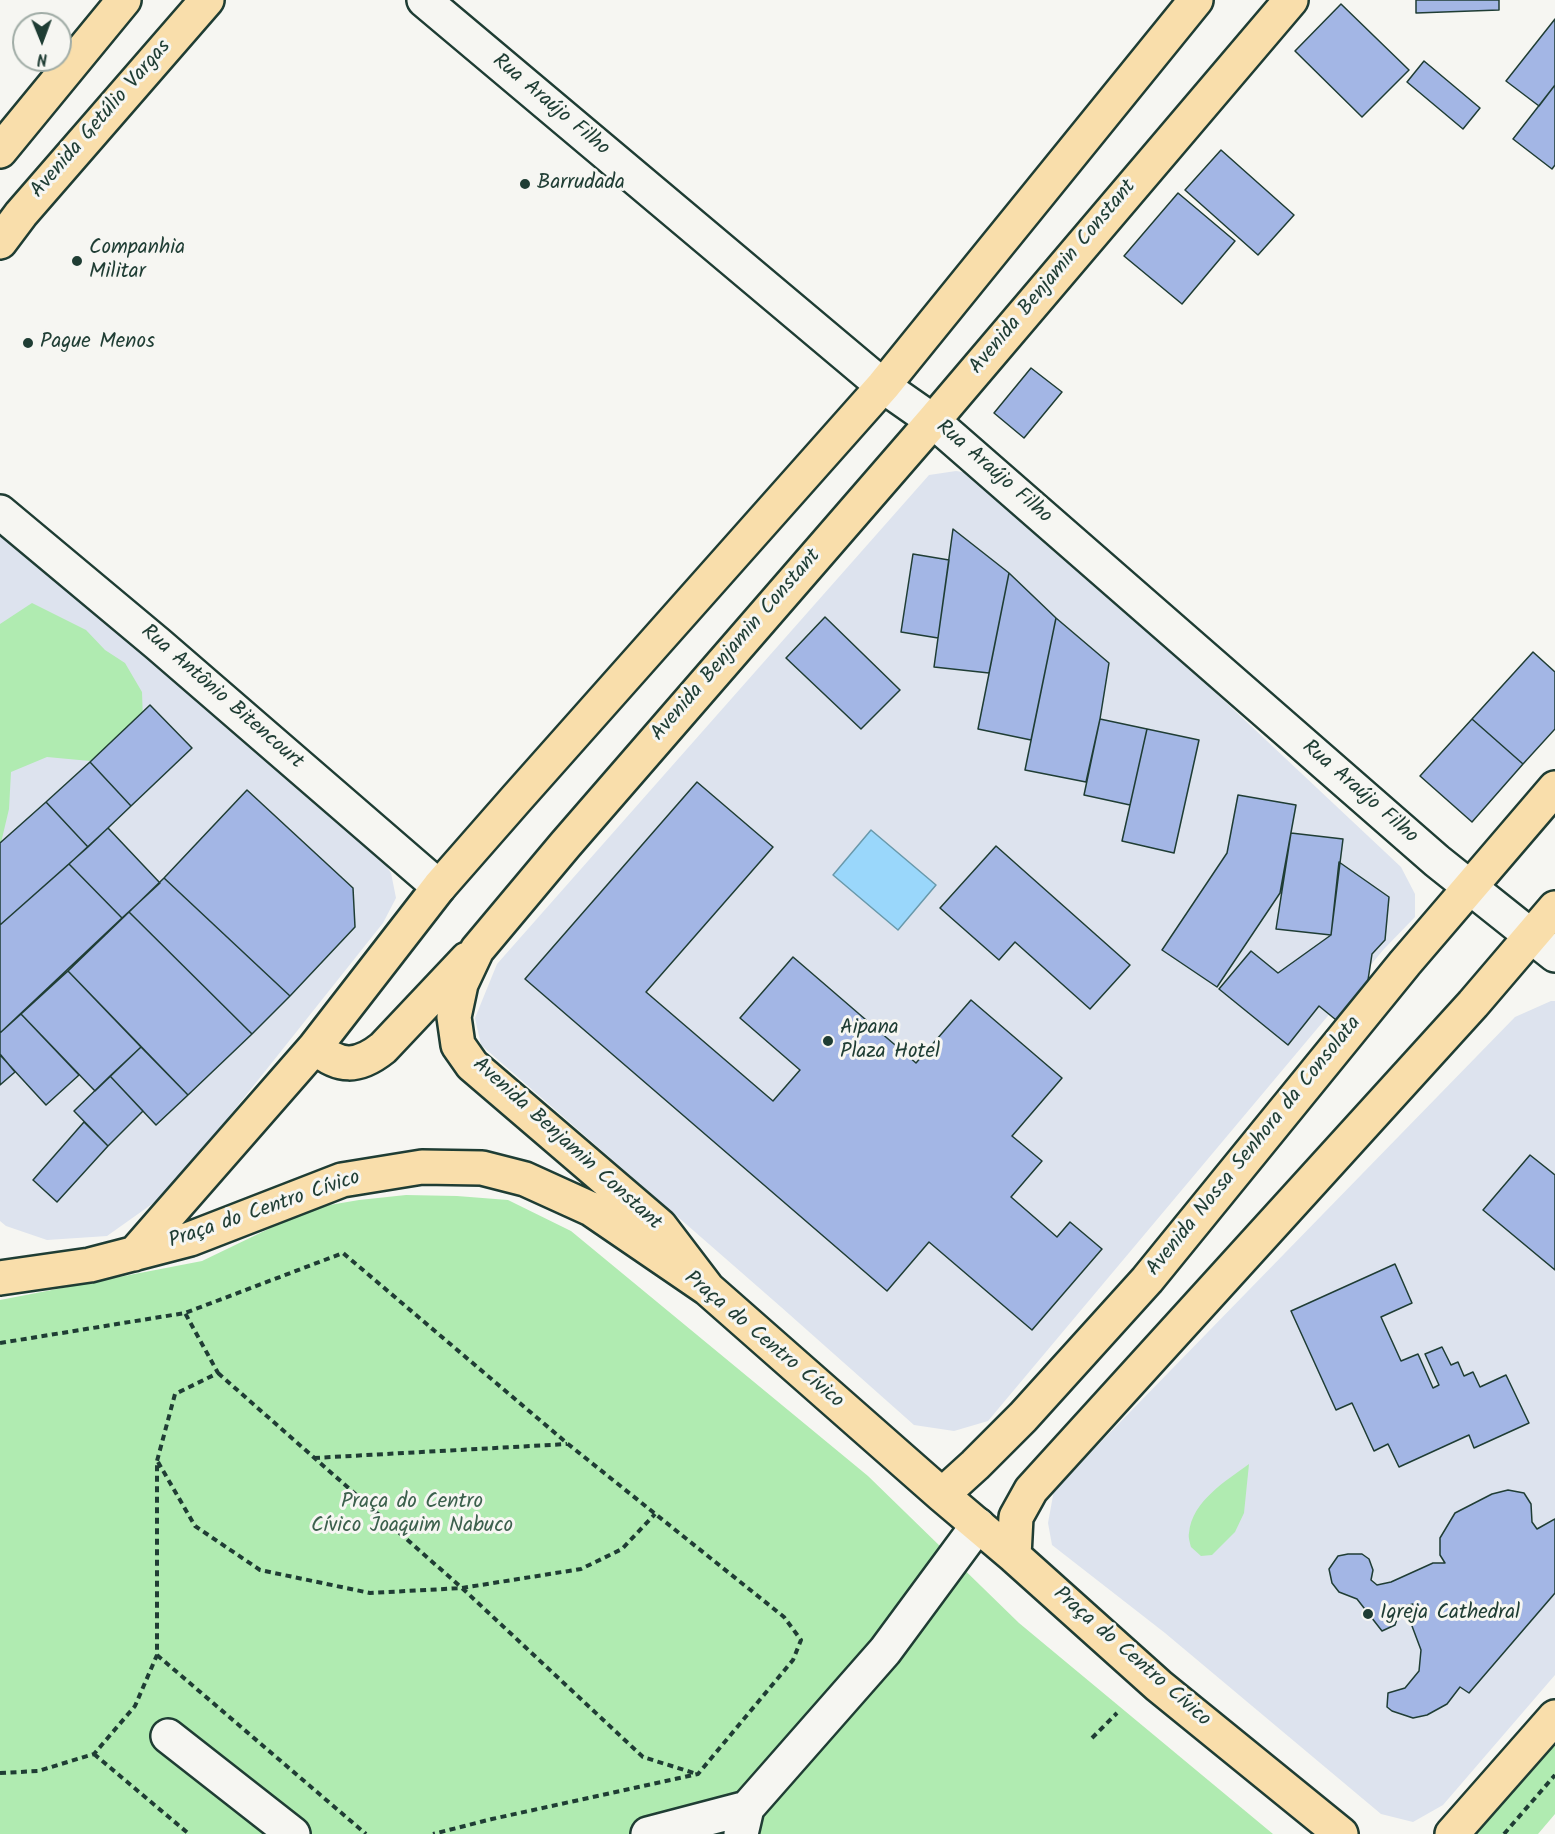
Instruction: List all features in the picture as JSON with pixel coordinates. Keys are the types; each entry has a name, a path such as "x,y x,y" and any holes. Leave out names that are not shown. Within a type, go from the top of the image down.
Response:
{"main road":[{"path":"0,151 124,0"},
{"name":"Avenida Getúlio Vargas","path":"0,242 21,214 207,0"},
{"path":"135,1254 315,1047 439,887 883,386 1196,0"},
{"name":"Avenida Benjamin Constant","path":"708,1289 660,1226 472,1065 458,1045 454,1017 461,984 477,950 565,845 933,421 1291,0"},
{"name":"Avenida Nossa Senhora da Consolata","path":"942,1495 1023,1417 1147,1281 1469,886 1555,788"},
{"path":"1014,1556 1016,1517 1031,1490 1473,1004 1543,946 1555,908"},
{"path":"315,1047 327,1057 338,1062 353,1063 369,1059 477,950"},
{"name":"Praça do Centro Cívico","path":"7,1272 90,1265 190,1239 342,1180 422,1167 482,1168 525,1179 591,1209 708,1289 1159,1686 1341,1834"},
{"path":"1452,1834 1555,1717"}],"street":[{"name":"Rua Araújo Filho","path":"424,0 883,386 933,421 1428,853 1543,946"},
{"name":"Rua Antônio Bitencourt","path":"0,512 158,644 439,887"},
{"path":"648,1834 744,1821 885,1652 978,1525"},
{"path":"168,1736 293,1834"}],"path":[{"path":"0,1343 185,1313 343,1253 568,1444 784,1617 801,1640 794,1660 698,1774 433,1834"},
{"path":"185,1313 218,1373 462,1588 643,1757 698,1774"},
{"path":"0,1773 38,1771 94,1754 135,1706 156,1654 157,1461 175,1394 218,1373"},
{"path":"314,1458 568,1444"},
{"path":"157,1461 195,1526 260,1570 370,1593 462,1588 581,1569 622,1550 656,1514"},
{"path":"156,1654 366,1834"},
{"path":"1092,1738 1117,1713"},
{"path":"94,1754 189,1834"},
{"path":"1504,1834 1555,1776"}],"shaded area":[{"path":"956,471 984,475 1401,867 1415,894 1415,917 1384,949 988,1421 954,1431 914,1425 481,1045 475,1018 497,964 929,475"},
{"path":"0,531 378,854 391,873 396,898 383,923 169,1192 107,1236 47,1240 6,1226 0,1221"},
{"path":"1555,1001 1555,1675 1443,1805 1413,1822 1381,1814 1165,1633 1052,1545 1048,1523 1054,1490 1515,1017"}],"green space":[{"path":"32,603 86,630 105,650 125,663 142,692 143,721 122,750 90,761 47,757 11,772 9,809 0,847 0,624"},
{"name":"Praça do Centro Cívico Joaquim Nabuco","path":"406,1195 508,1200 571,1231 868,1476 1019,1623 1273,1834 0,1834 0,1300 202,1261 312,1208"},
{"path":"1249,1464 1244,1513 1235,1532 1212,1555 1201,1556 1191,1547 1189,1538 1191,1522 1196,1511 1221,1485"},
{"path":"1555,1745 1555,1814 1538,1834 1476,1834"}],"water":[{"path":"871,830 936,885 898,930 833,875"}],"building":[{"path":"1416,0 1499,0 1499,10 1416,13"},
{"path":"1341,4 1409,70 1362,117 1295,51"},
{"path":"1555,19 1555,85 1539,106 1506,81"},
{"path":"1424,61 1480,108 1463,129 1407,82"},
{"path":"1555,85 1555,165 1552,169 1513,139"},
{"path":"1221,150 1294,215 1258,255 1185,190"},
{"path":"1178,193 1235,241 1182,304 1124,256"},
{"path":"1031,368 1062,392 1024,438 994,413"},
{"path":"953,529 1009,573 989,673 934,667"},
{"path":"913,554 949,560 938,638 901,632"},
{"path":"1009,573 1056,618 1031,740 978,729"},
{"path":"825,617 900,690 861,729 786,658"},
{"path":"1056,618 1109,663 1086,782 1025,770"},
{"path":"1533,652 1555,672 1555,729 1523,764 1472,719"},
{"path":"150,705 192,748 131,806 90,762"},
{"path":"1100,719 1147,729 1130,805 1084,795"},
{"path":"1472,719 1523,764 1472,822 1420,776"},
{"path":"1147,729 1199,740 1174,853 1122,841"},
{"path":"90,762 131,806 88,847 46,802"},
{"name":"Aipana Plaza Hotel","path":"697,782 773,847 646,992 773,1101 800,1070 740,1018 793,957 916,1063 971,1000 1062,1078 1012,1136 1042,1161 1011,1197 1057,1237 1070,1222 1102,1249 1032,1330 929,1242 887,1291 525,979"},
{"path":"247,790 353,888 355,927 290,996 164,878"},
{"path":"1238,795 1296,805 1280,893 1217,987 1162,950 1227,853"},
{"path":"46,802 88,847 0,925 0,843"},
{"path":"108,828 160,883 122,918 69,864"},
{"path":"1291,833 1343,839 1331,935 1276,929"},
{"path":"996,846 1130,965 1090,1009 1015,942 999,960 940,908"},
{"path":"1339,862 1389,897 1385,940 1372,954 1366,993 1341,1024 1319,1006 1288,1045 1219,989 1251,951 1278,973 1331,935"},
{"path":"69,864 122,918 0,1033 0,925"},
{"path":"164,878 290,996 252,1034 129,912"},
{"path":"129,912 252,1034 188,1095 68,971"},
{"path":"68,971 141,1047 95,1091 21,1014"},
{"path":"21,1014 79,1075 46,1105 0,1055 0,1033"},
{"path":"141,1047 188,1095 156,1125 110,1076"},
{"path":"0,1054 15,1072 0,1085"},
{"path":"110,1076 143,1111 108,1146 74,1111"},
{"path":"84,1122 108,1146 57,1202 33,1180"},
{"path":"1530,1155 1555,1175 1555,1270 1483,1210"},
{"path":"1395,1264 1412,1303 1381,1317 1401,1361 1418,1354 1433,1388 1439,1385 1425,1354 1442,1347 1451,1365 1458,1362 1464,1376 1473,1372 1480,1387 1506,1375 1529,1423 1474,1448 1469,1435 1399,1467 1388,1444 1374,1451 1352,1403 1336,1410 1291,1311"},
{"path":"1508,1490 1524,1493 1531,1504 1532,1522 1537,1529 1555,1519 1555,1593 1469,1693 1460,1687 1447,1704 1427,1715 1413,1718 1392,1711 1387,1707 1388,1693 1405,1688 1419,1671 1421,1650 1409,1618 1413,1604 1401,1607 1395,1625 1382,1631 1357,1599 1339,1592 1332,1583 1329,1569 1338,1556 1362,1554 1369,1559 1373,1570 1371,1580 1377,1585 1391,1582 1433,1563 1445,1563 1440,1555 1440,1538 1455,1513 1492,1494"}],"place":[{"name":"Barrudada","path":"525,184"},
{"name":"Companhia Militar","path":"77,261"},
{"name":"Pague Menos","path":"28,343"},
{"name":"Aipana Plaza Hotel","path":"828,1041"},
{"name":"Igreja Cathedral","path":"1368,1614"}]}
